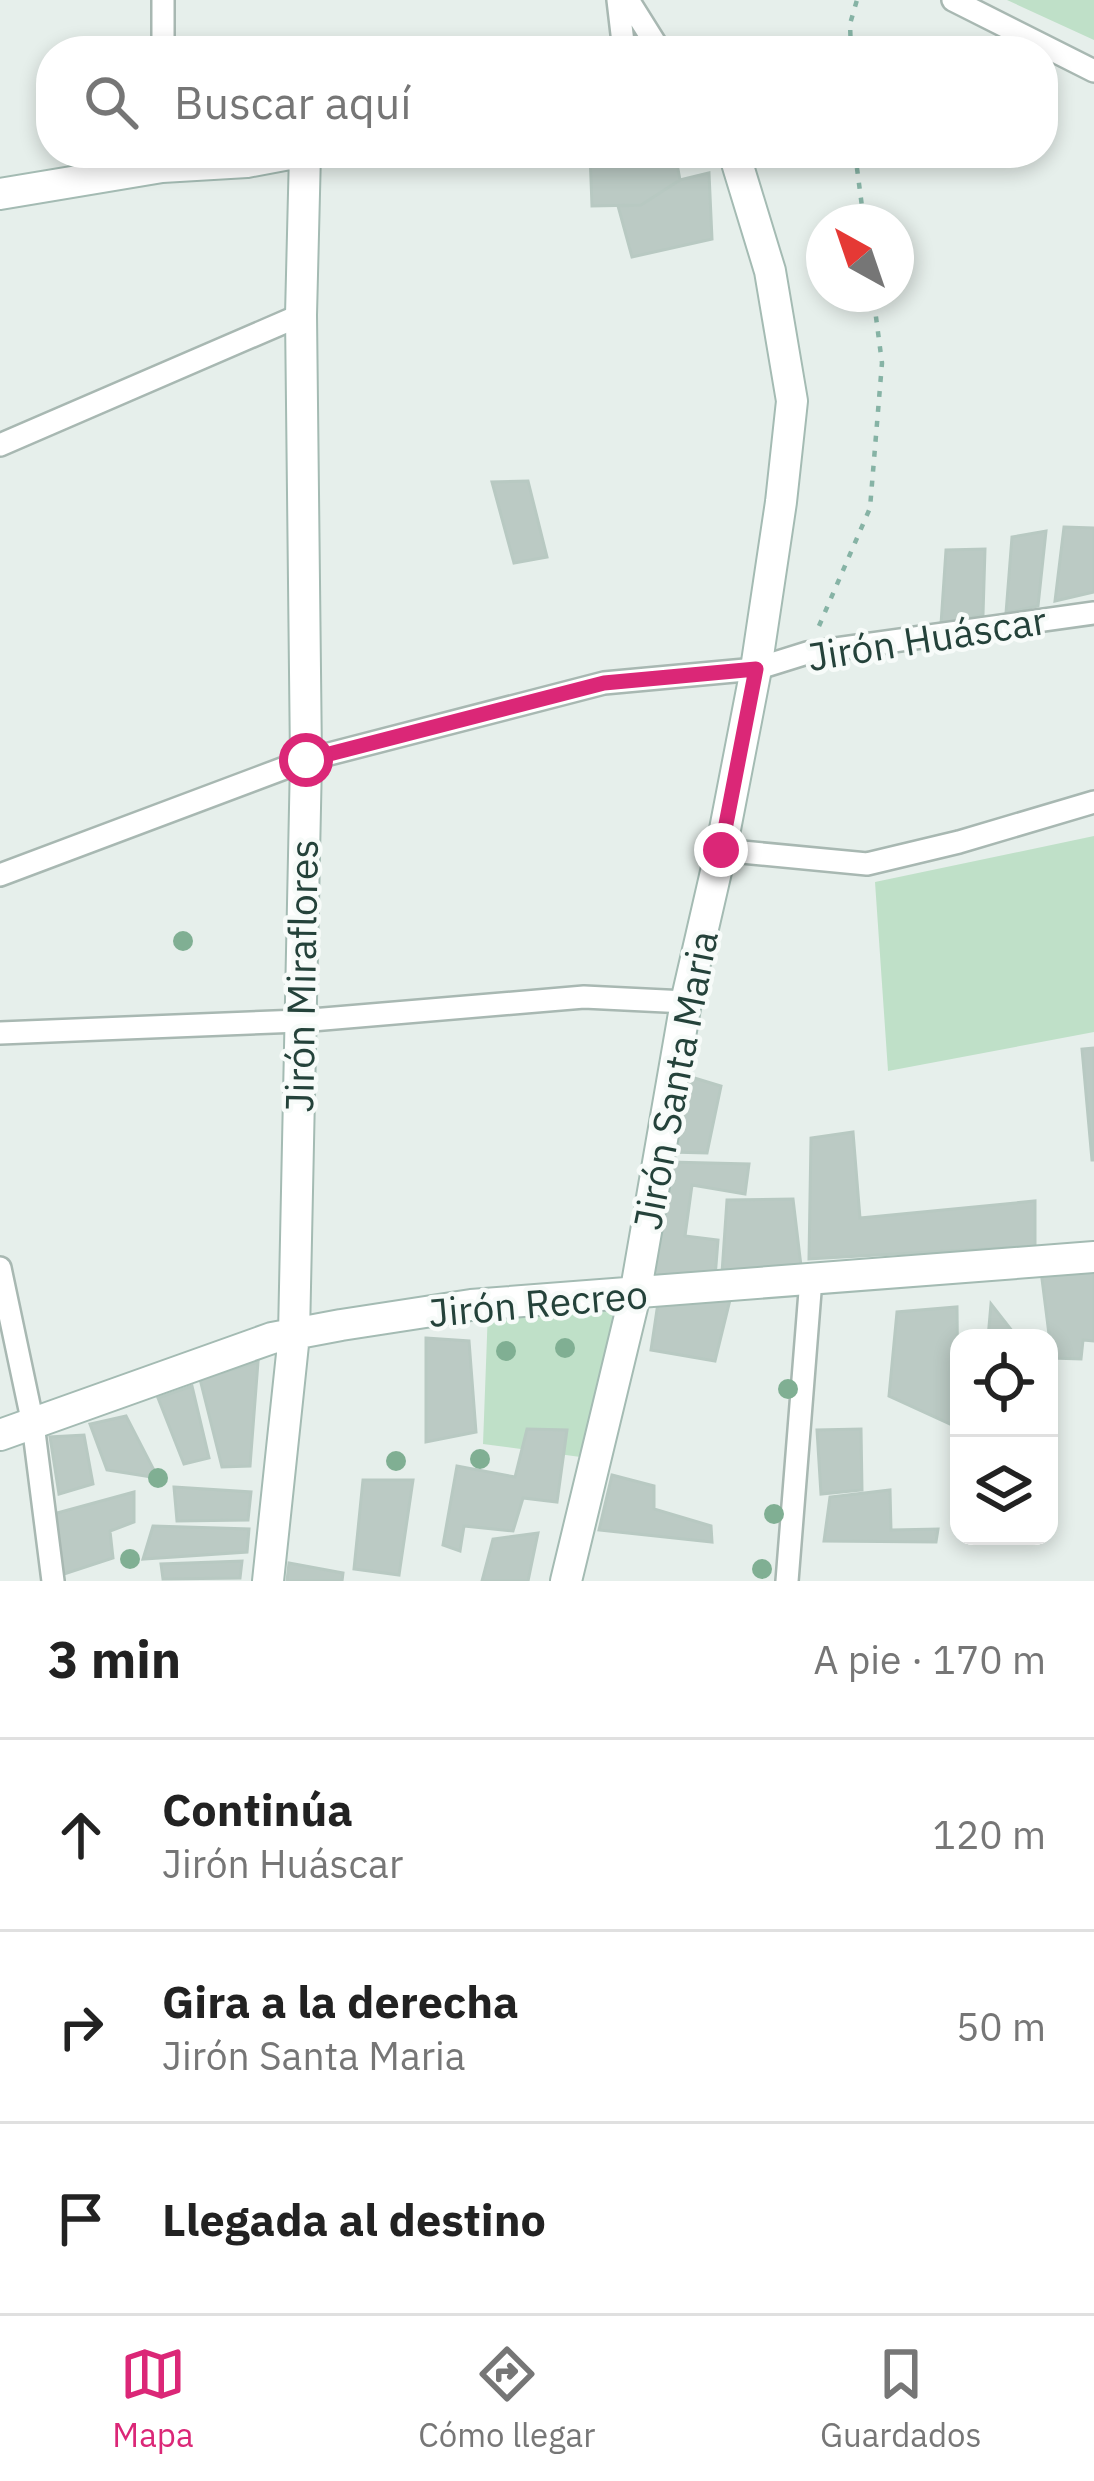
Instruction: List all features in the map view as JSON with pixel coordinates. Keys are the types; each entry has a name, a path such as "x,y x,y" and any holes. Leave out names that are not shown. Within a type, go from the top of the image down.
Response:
{"street":[{"path":"163,0 163,36"},
{"path":"618,0 622,36"},
{"path":"628,0 650,36"},
{"path":"953,0 1024,36"},
{"path":"1058,53 1094,71"},
{"path":"0,194 124,168"},
{"name":"Jirón Miraflores","path":"268,1581 294,1335 306,760 300,168"},
{"name":"Jirón Santa Maria","path":"566,1581 635,1295 686,1002 756,669 792,401 770,271 739,168"},
{"path":"0,445 301,315"},
{"name":"Jirón Huáscar","path":"0,875 306,760 604,683 756,669 807,653 1094,613"},
{"path":"721,850 867,864 1094,802"},
{"path":"0,1033 300,1021 584,997 686,1002"},
{"name":"Jirón Recreo","path":"0,1435 272,1338 471,1305 1094,1257"},
{"path":"0,1268 33,1424 53,1581"},
{"path":"787,1581 811,1279"}],"path":[{"path":"850,36 857,0"},
{"path":"857,168 862,204"},
{"path":"807,653 870,508 882,363 875,312"}],"green space":[{"path":"1007,0 1094,0 1094,40"},
{"path":"1094,836 1094,1032 888,1071 875,882"},
{"path":"624,1296 588,1458 483,1444 488,1310"}],"building":[{"path":"591,168 678,168 680,180 641,205 592,206"},
{"path":"709,173 712,239 632,257 618,206 641,205 680,180"},
{"path":"528,481 547,557 514,563 492,482"},
{"path":"1064,527 1094,528 1094,592 1055,601"},
{"path":"1046,531 1038,606 1006,613 1012,537"},
{"path":"985,549 983,615 941,624 946,550"},
{"path":"1094,1048 1094,1160 1092,1160 1082,1049"},
{"path":"691,1077 721,1086 707,1153 670,1152"},
{"path":"853,1132 860,1218 1035,1201 1035,1246 809,1259 811,1138"},
{"path":"669,1162 749,1164 745,1194 692,1185 685,1236 718,1240 715,1278 648,1285"},
{"path":"793,1199 801,1266 722,1273 727,1200"},
{"path":"1094,1265 1094,1341 1083,1340 1081,1359 1058,1358 1058,1329 1048,1329 1041,1271"},
{"path":"730,1300 715,1361 651,1350 658,1303"},
{"path":"991,1304 1011,1329 989,1329"},
{"path":"957,1307 957,1329 950,1329 950,1424 889,1396 897,1312"},
{"path":"426,1338 469,1341 476,1432 426,1442"},
{"path":"258,1362 250,1466 222,1467 200,1379"},
{"path":"192,1386 209,1458 184,1464 158,1398"},
{"path":"126,1416 158,1478 107,1470 90,1424"},
{"path":"527,1429 567,1430 557,1502 523,1498 513,1531 464,1526 460,1551 443,1545 457,1466 515,1477"},
{"path":"861,1429 862,1490 821,1494 817,1430"},
{"path":"84,1435 93,1484 59,1494 50,1437"},
{"path":"612,1475 654,1486 654,1509 711,1526 712,1542 599,1530"},
{"path":"363,1480 413,1480 399,1575 354,1569"},
{"path":"174,1487 251,1492 248,1520 177,1521"},
{"path":"890,1490 891,1530 938,1529 936,1542 824,1541 830,1497"},
{"path":"134,1492 134,1522 110,1531 113,1558 61,1575 53,1514"},
{"path":"153,1526 249,1529 247,1552 143,1559"},
{"path":"538,1533 528,1581 482,1581 493,1539"},
{"path":"242,1561 240,1578 163,1579 161,1564"},
{"path":"289,1563 343,1573 342,1581 287,1581"}],"route":[{"path":"306,760 604,683 756,669 721,850"}]}
